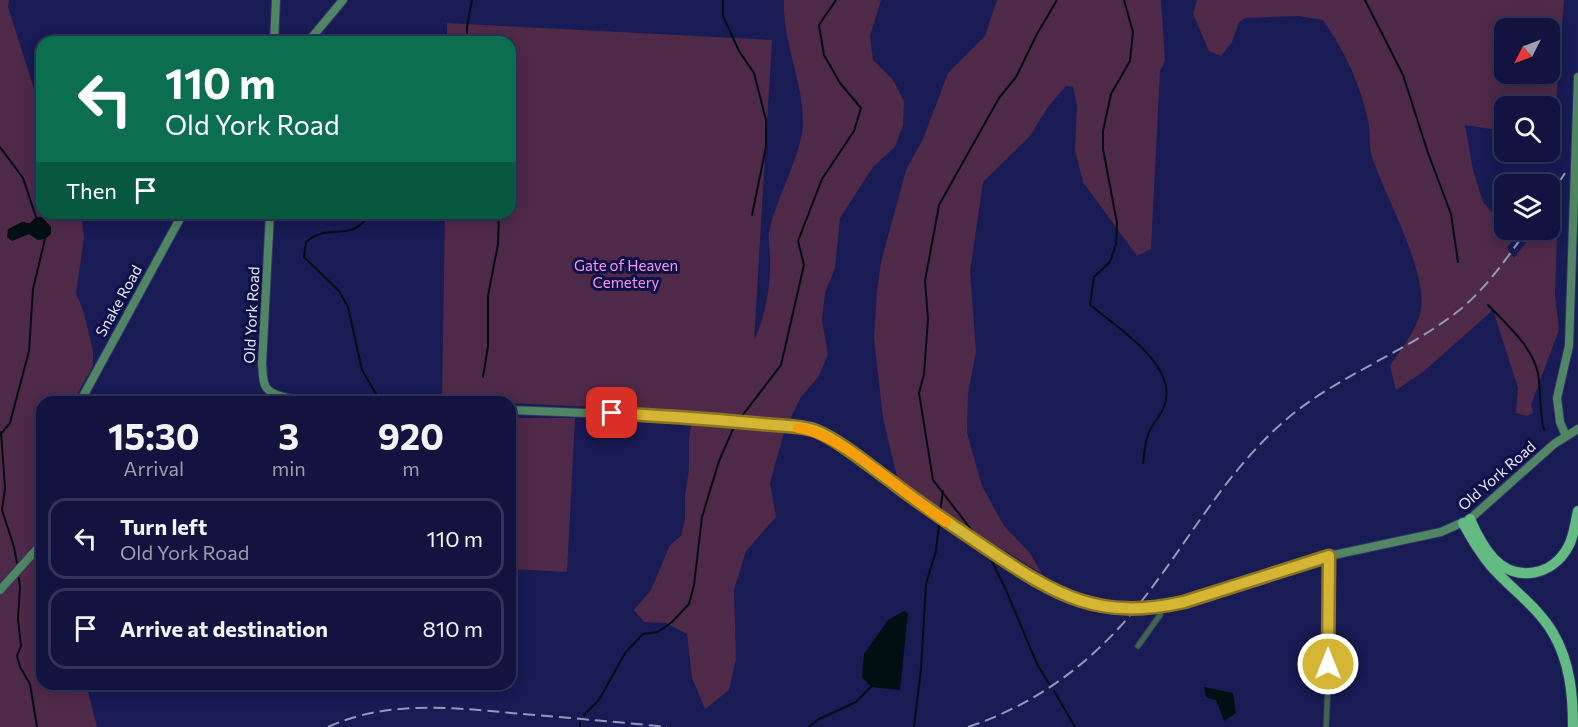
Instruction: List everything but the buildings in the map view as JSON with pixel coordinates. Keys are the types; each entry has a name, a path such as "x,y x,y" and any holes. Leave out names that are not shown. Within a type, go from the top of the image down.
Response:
{"highway":[{"path":"1467,521 1486,549 1500,564 1516,572 1536,573 1556,564 1563,555 1572,537 1578,511"},
{"path":"1467,521 1481,553 1535,609 1553,634 1566,662 1572,696 1573,727"}],"street":[{"path":"274,36 276,0"},
{"path":"313,36 343,0"},
{"path":"1573,432 1560,422 1557,398 1569,346 1578,77"},
{"name":"Snake Road","path":"83,396 180,219"},
{"name":"Old York Road","path":"270,219 262,364 263,381 267,389 279,396"},
{"name":"Old York Road","path":"516,410 689,417 816,431 867,464 940,519 1048,588 1075,600 1122,608 1144,609 1184,602 1329,556 1441,532 1467,521 1554,444 1573,432"},
{"path":"0,590 36,550"},
{"path":"1326,727 1329,556"},
{"path":"1138,646 1160,615 1162,607"}],"green space":[{"path":"0,0 9,0 8,7 36,95 36,219 82,219 84,238 76,293 84,313 93,351 93,366 76,396 36,396 36,690 88,690 97,727 0,727"},
{"name":"Gate of Heaven Cemetery","path":"784,0 881,0 870,36 873,60 893,80 904,101 903,125 895,147 873,167 840,218 835,268 825,293 822,320 828,354 819,376 801,397 785,429 770,483 776,517 746,551 734,590 736,659 729,690 705,709 692,678 687,634 666,623 644,622 634,610 651,590 670,545 681,536 685,519 685,495 689,470 689,437 693,416 697,412 516,403 516,396 442,396 445,219 516,219 516,36 447,36 447,23 772,40 754,341 768,294 769,237 773,215 802,134 800,91 784,15"},
{"path":"997,0 1161,0 1165,61 1160,71 1151,249 1137,256 1083,182 1075,150 1077,106 1073,87 1066,86 1048,107 1030,136 983,182 970,272 976,351 968,394 967,433 982,486 1004,526 1030,553 1042,574 899,485 883,418 874,338 881,262 906,170 923,139 948,73 985,36"},
{"path":"1197,0 1564,0 1560,51 1560,18 1494,18 1494,84 1557,84 1556,96 1494,96 1494,129 1465,125 1473,170 1483,202 1494,215 1494,240 1513,240 1507,248 1514,258 1528,240 1557,240 1555,295 1559,330 1531,405 1533,413 1527,416 1516,413 1518,388 1493,310 1423,372 1396,390 1390,366 1419,317 1421,294 1418,275 1404,233 1372,157 1369,125 1357,84 1345,57 1323,20 1299,16 1245,18 1239,22 1232,42 1221,56 1209,51 1193,14"},
{"path":"516,418 575,418 567,572 516,569"}],"shaded area":[{"path":"36,217 36,219 44,219 51,227 51,234 45,239 38,240 29,234 12,241 7,237 8,229 22,222 30,223"},
{"path":"904,611 908,613 900,690 871,687 862,677 864,654 888,620"},
{"path":"1204,687 1233,693 1236,713 1224,721 1216,700 1206,697"}],"waterway":[{"path":"467,36 472,0"},
{"path":"723,0 723,16 739,51 754,73 766,120 766,147 752,215"},
{"path":"742,416 781,365 804,265 798,241 822,179 854,131 861,108 840,83 824,55 819,25 836,0"},
{"path":"977,537 933,480 919,393 924,374 928,319 925,281 939,205 999,98 1016,77 1057,0"},
{"path":"1124,0 1133,32 1130,61 1111,94 1103,131 1103,149 1117,223 1116,244 1110,262 1094,277 1090,305 1143,349 1163,377 1167,392 1164,407 1148,435 1143,463"},
{"path":"1365,0 1403,75 1428,153 1451,214 1458,262"},
{"path":"0,147 23,178 36,217"},
{"path":"366,219 348,231 315,236 306,242 304,257 339,291 348,307 362,370 377,396"},
{"path":"483,377 488,346 488,296 498,244 499,219"},
{"path":"0,435 10,423 29,351 33,289 45,239"},
{"path":"1488,305 1518,336 1535,363 1544,430"},
{"path":"584,715 599,700 625,653 643,634 658,632 672,622 689,604 694,585 702,517 719,461 734,427"},
{"path":"1,432 5,488 2,510 17,563"},
{"path":"940,512 943,491"},
{"path":"914,727 921,669 926,584 936,551 939,525"},
{"path":"988,553 1037,664 1049,684"},
{"path":"19,578 18,619 21,646 17,656 20,667 30,684 37,727"},
{"path":"809,727 819,719 856,702 871,687"},
{"path":"1054,691 1075,727"}],"railway":[{"path":"1560,181 1565,173"},
{"path":"968,727 1019,705 1066,676 1087,659 1126,620 1144,598 1208,508 1261,443 1301,407 1345,379 1414,341 1457,312 1486,284 1520,240"},
{"path":"328,727 375,712 424,708 448,708 667,727"}],"slow traffic":[{"path":"798,428 816,431 828,438 946,522"}],"route":[{"path":"612,413 689,417 816,431 867,464 940,519 1048,588 1075,600 1105,606 1144,609 1162,607 1329,556 1328,664"}]}
